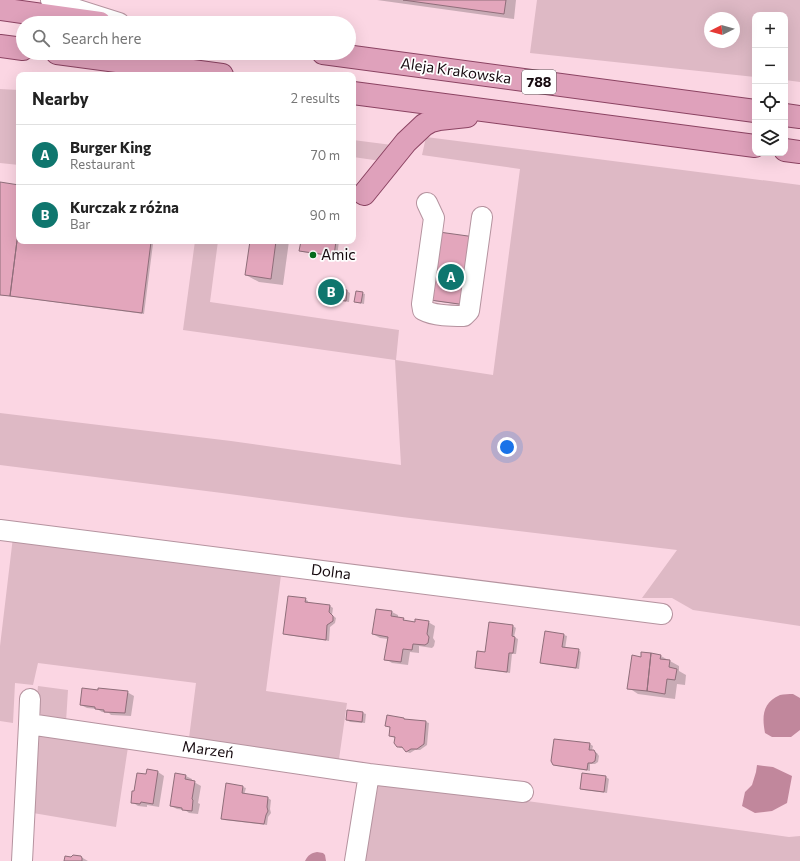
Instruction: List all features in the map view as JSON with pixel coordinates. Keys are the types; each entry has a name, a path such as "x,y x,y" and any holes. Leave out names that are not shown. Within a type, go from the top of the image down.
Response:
{"main road":[{"path":"0,8 53,16"},
{"path":"0,46 16,48"},
{"name":"Aleja Krakowska","path":"356,57 752,111"},
{"path":"112,60 201,72"},
{"path":"151,65 166,72"},
{"name":"788","path":"356,93 752,146"},
{"path":"364,194 406,142 424,125 439,119 498,112"},
{"path":"788,115 800,117"},
{"path":"788,150 800,152"}],"street":[{"path":"0,8 10,0"},
{"path":"52,0 58,4 97,16"},
{"path":"427,203 434,218 422,304 424,310 429,313 464,316 469,311 482,217"},
{"name":"Dolna","path":"0,530 662,614"},
{"path":"22,861 30,700"},
{"name":"Marzeń","path":"29,724 369,774 523,792"},
{"path":"355,861 369,774"}],"shaded area":[{"path":"537,0 800,0 800,82 788,80 788,12 752,12 752,77 530,53"},
{"path":"0,89 16,90 16,165 0,163"},
{"path":"426,137 800,185 800,626 693,610 672,598 642,598 677,550 402,517 0,465 0,413 231,441 401,465 395,360 183,330 195,244 218,244 210,302 399,330 396,360 493,375 520,169 422,155"},
{"path":"356,140 392,145 381,161 356,157"},
{"path":"13,537 281,575 266,691 347,703 339,759 189,738 196,683 38,663 33,685 15,683 13,723 0,721 0,646"},
{"path":"38,686 68,690 66,722 48,720 42,717 38,709"},
{"path":"793,694 800,698 800,730 791,737 772,737 765,733 764,716 767,706 774,698 780,695"},
{"path":"37,735 128,747 116,827 33,813"},
{"path":"757,765 773,767 792,776 787,803 772,811 755,813 742,806 745,792 752,785"},
{"path":"379,780 789,837 800,836 800,861 365,861"},
{"path":"317,852 325,855 326,861 305,861 307,857"}],"building":[{"path":"403,0 506,0 504,14"},
{"path":"0,182 16,185 17,244 10,296 0,295"},
{"path":"439,232 475,237 466,305 430,300"},
{"path":"17,244 151,244 142,313 10,296"},
{"path":"250,244 276,244 271,279 245,275"},
{"path":"300,244 336,244 334,256 299,251"},
{"path":"324,287 347,290 346,301 323,298"},
{"path":"356,291 363,292 361,303 354,302"},
{"path":"288,596 306,598 305,602 330,605 329,612 333,616 333,621 327,625 326,640 283,634"},
{"path":"376,609 392,611 391,616 404,618 403,620 415,622 415,619 429,621 427,634 429,637 428,643 425,645 413,644 412,650 403,649 401,662 384,660 388,637 372,634"},
{"path":"489,622 513,625 512,636 515,637 513,653 509,653 507,672 475,668 477,651 485,652"},
{"path":"545,631 564,634 562,647 579,649 576,668 540,663"},
{"path":"641,652 651,653 647,691 627,689 632,655 641,657"},
{"path":"651,653 661,655 660,659 670,660 669,667 677,669 675,680 667,679 665,694 647,691"},
{"path":"82,688 128,691 125,713 104,712 104,710 95,709 95,707 80,705"},
{"path":"347,710 363,712 362,722 346,720"},
{"path":"387,715 404,719 426,721 424,744 417,749 411,749 406,752 402,747 397,747 394,743 395,737 389,736 390,727 385,726"},
{"path":"554,739 590,743 589,750 594,750 596,754 595,761 588,763 587,770 553,765 551,761"},
{"path":"147,769 158,771 153,804 141,802 140,804 131,803 132,791 134,791 137,773 146,774"},
{"path":"175,773 186,775 185,779 195,781 192,811 182,810 182,808 170,806"},
{"path":"582,773 606,776 604,792 580,789"},
{"path":"226,783 243,786 242,793 268,797 268,811 264,824 221,819"},
{"path":"73,855 81,856 82,861 64,861 65,856 71,857"}],"place":[{"name":"Amic","path":"313,255"},
{"name":"Burger King","path":"451,277"},
{"name":"Kurczak z różna","path":"331,292"}]}
